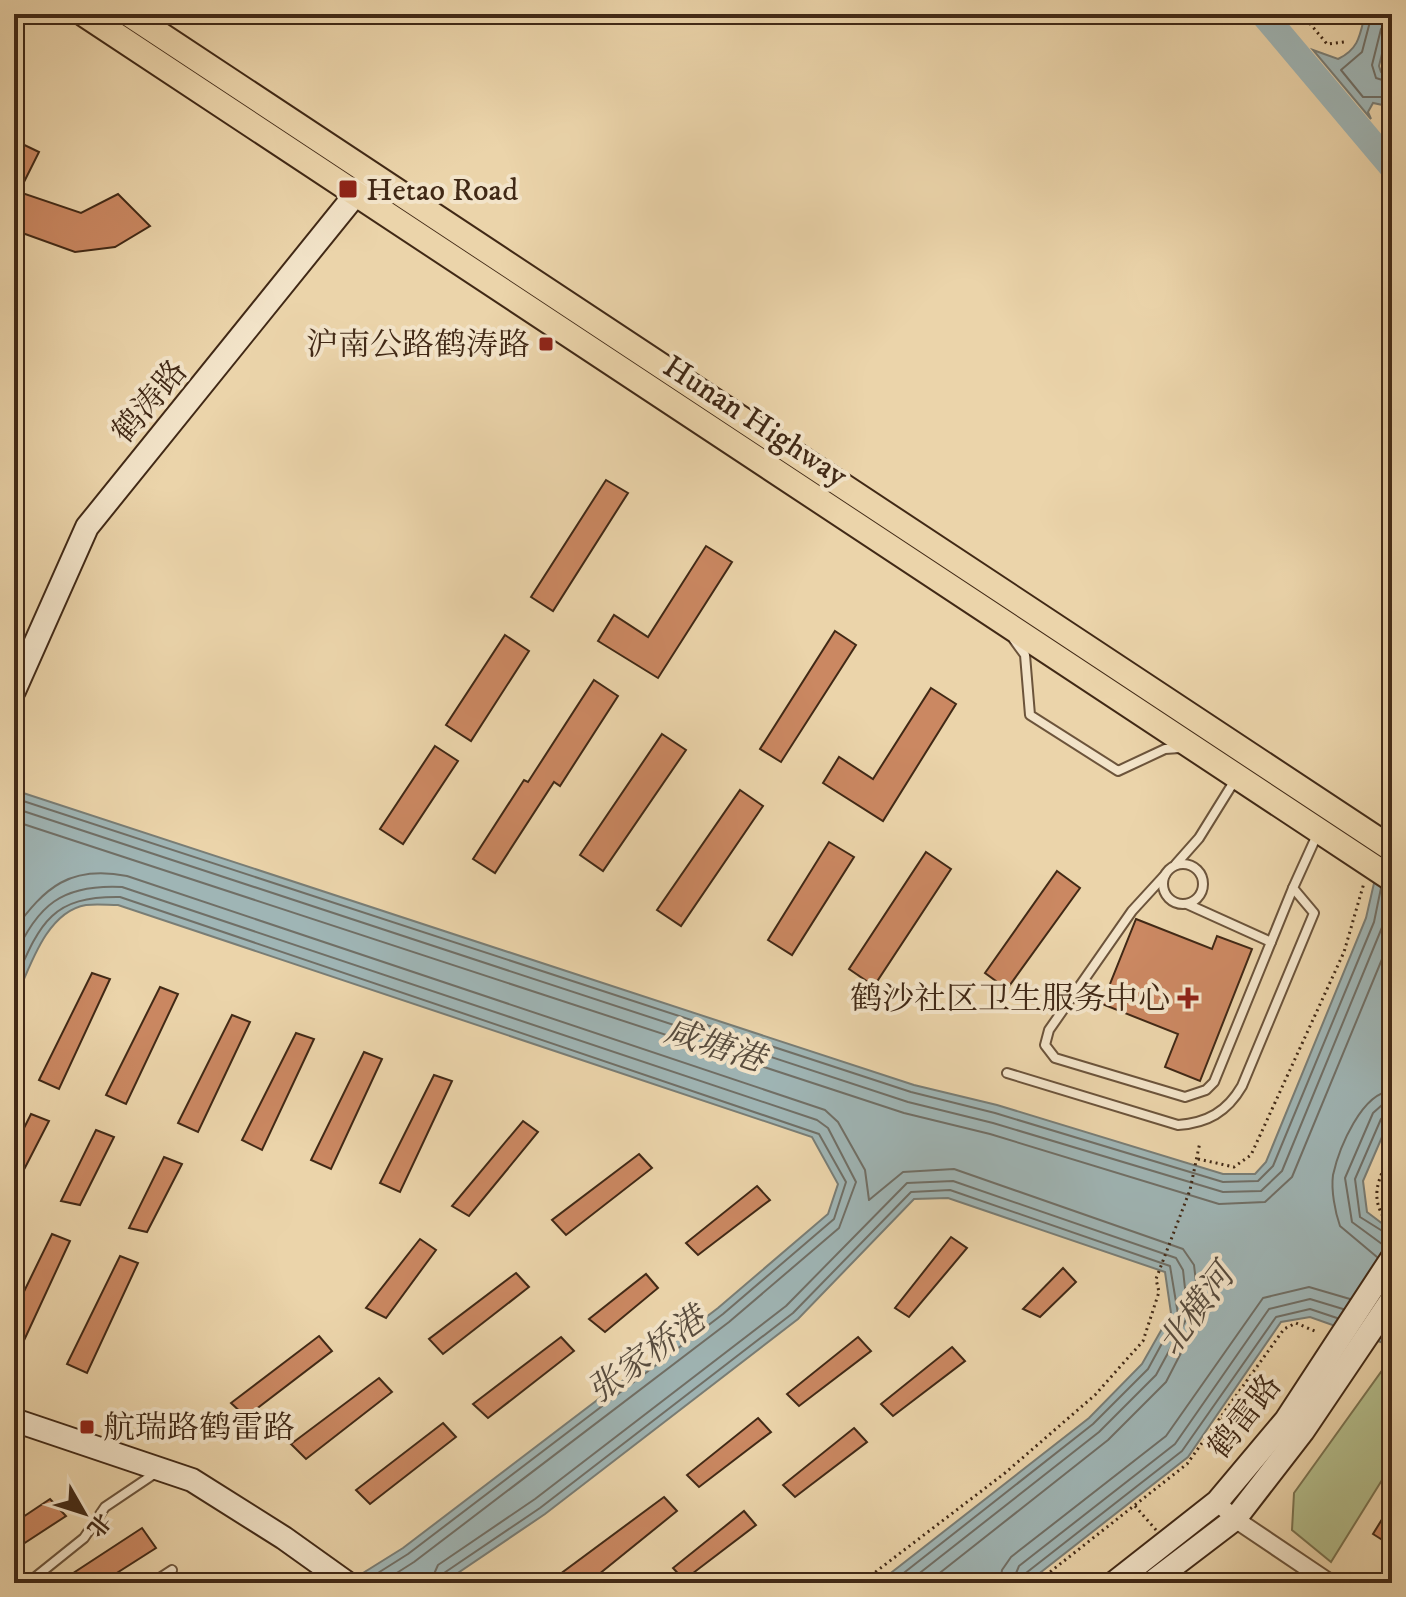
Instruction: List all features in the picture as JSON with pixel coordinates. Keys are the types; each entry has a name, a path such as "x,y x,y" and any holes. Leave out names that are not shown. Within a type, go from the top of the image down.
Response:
{"main road":[{"name":"Hunan Highway","path":"84,14 365,183 1382,843"},
{"name":"Hunan Highway","path":"129,14 365,183 997,617 1392,879"}],"street":[{"name":"鹤涛路","path":"14,691 87,527 365,183"},
{"name":"鹤雷路","path":"1114,1583 1217,1502 1266,1443 1294,1426 1392,1258"},
{"path":"1151,1583 1235,1519 1294,1426 1392,1299"},
{"path":"14,1420 192,1480 346,1582"},
{"path":"1217,1502 1235,1519 1330,1583"}],"lane":[{"path":"1392,95 1389,107 1392,122"},
{"path":"997,617 1025,655 1030,715 1118,771 1165,749 1194,747"},
{"path":"1237,776 1199,838 1132,911 1049,1030 1045,1045 1050,1055 1176,1095 1198,1094 1214,1082 1319,831"},
{"path":"1175,866 1195,868 1203,879 1202,892 1187,904"},
{"path":"1165,875 1164,887 1169,898 1271,942"},
{"path":"1007,1073 1178,1125 1204,1122 1217,1115 1242,1086 1314,913 1293,888"},
{"path":"28,1583 84,1538 105,1507 161,1469"},
{"path":"152,1583 172,1570"}],"path":[{"path":"1302,14 1327,44 1344,42"},
{"path":"1196,1159 1234,1167 1251,1155 1344,952 1369,864"},
{"path":"861,1583 1005,1473 1095,1395 1143,1341 1159,1292 1156,1279 1190,1190 1200,1142"},
{"path":"1386,1221 1377,1207 1375,1188 1392,1151"},
{"path":"1036,1583 1187,1464 1284,1329 1296,1323 1317,1332"},
{"path":"1222,1417 1266,1443"},
{"path":"1135,1506 1167,1542"}],"green space":[{"path":"1386,1365 1392,1367 1392,1464 1331,1562 1292,1530 1294,1493"}],"water":[{"path":"1365,14 1392,14 1379,66 1381,72 1392,76 1392,107 1373,103 1368,112 1371,119 1313,50 1338,59 1345,55 1358,41"},
{"path":"14,790 914,1085 997,1105 1223,1174 1255,1174 1266,1162 1366,918 1392,805 1392,1114 1363,1181 1367,1212 1392,1231 1392,1346 1310,1317 1281,1322 1188,1457 1027,1583 878,1583 1089,1418 1142,1364 1171,1313 1165,1272 948,1198 914,1199 798,1319 545,1514 443,1583 347,1583 403,1548 718,1308 828,1214 838,1184 812,1137 118,905 86,905 60,919 40,944 14,1003"}],"building":[{"path":"14,140 39,152 19,192 81,213 118,194 150,226 115,247 75,252 14,230"},
{"path":"606,480 628,493 553,611 531,597"},
{"path":"706,546 732,562 658,678 598,641 614,615 648,637"},
{"path":"835,631 856,645 781,762 760,749"},
{"path":"505,635 529,651 471,741 446,725"},
{"path":"594,680 618,696 560,786 554,782 495,873 473,859 524,780 528,782"},
{"path":"931,688 956,704 883,821 823,783 839,757 873,779"},
{"path":"662,734 686,750 603,871 580,855"},
{"path":"435,746 458,761 403,844 380,829"},
{"path":"740,790 763,806 681,926 657,910"},
{"path":"829,842 854,857 792,955 768,940"},
{"path":"926,852 951,869 874,986 849,969"},
{"path":"1057,871 1080,888 1007,989 985,973"},
{"path":"1136,919 1212,949 1217,936 1252,949 1200,1081 1165,1067 1178,1034 1102,1004"},
{"path":"92,973 110,979 59,1089 39,1080"},
{"path":"160,987 178,994 126,1104 106,1095"},
{"path":"232,1015 250,1022 198,1132 178,1123"},
{"path":"296,1033 314,1039 262,1150 242,1140"},
{"path":"364,1052 382,1059 331,1169 311,1160"},
{"path":"434,1075 452,1081 400,1192 380,1183"},
{"path":"31,1114 49,1121 14,1189 14,1148"},
{"path":"523,1121 538,1132 469,1216 452,1206"},
{"path":"96,1130 114,1137 80,1205 61,1201"},
{"path":"639,1154 652,1168 566,1235 552,1220"},
{"path":"164,1157 182,1164 147,1232 129,1228"},
{"path":"757,1186 770,1200 698,1255 686,1243"},
{"path":"52,1234 70,1241 14,1362 14,1312"},
{"path":"951,1237 967,1248 909,1317 895,1308"},
{"path":"420,1239 436,1250 386,1318 366,1308"},
{"path":"120,1256 138,1263 87,1373 67,1364"},
{"path":"1063,1268 1076,1282 1040,1317 1023,1309"},
{"path":"516,1273 529,1287 443,1354 429,1339"},
{"path":"646,1274 658,1288 605,1332 589,1319"},
{"path":"319,1336 332,1351 246,1417 231,1403"},
{"path":"561,1337 574,1351 488,1418 473,1404"},
{"path":"858,1337 871,1351 799,1406 787,1394"},
{"path":"952,1347 965,1361 893,1416 881,1404"},
{"path":"379,1378 392,1392 306,1459 291,1444"},
{"path":"758,1418 771,1432 699,1487 687,1475"},
{"path":"443,1423 456,1437 370,1504 356,1490"},
{"path":"854,1428 867,1442 795,1497 783,1485"},
{"path":"664,1497 677,1511 588,1583 548,1583"},
{"path":"50,1499 66,1516 14,1550 14,1523"},
{"path":"1392,1503 1392,1546 1373,1534"},
{"path":"744,1511 756,1525 684,1580 673,1568"},
{"path":"142,1528 156,1548 101,1583 58,1583"}],"waterway":[{"path":"1263,14 1392,167"}],"place":[{"name":"Hetao Road","path":"348,189"},
{"name":"沪南公路鹤涛路","path":"546,344"},
{"name":"鹤沙社区卫生服务中心","path":"1188,998"},
{"name":"航瑞路鹤雷路","path":"87,1427"}],"water label":[{"name":"咸塘港","path":"715,1044"},
{"name":"北横河","path":"1195,1309"},
{"name":"张家桥港","path":"646,1354"}]}
